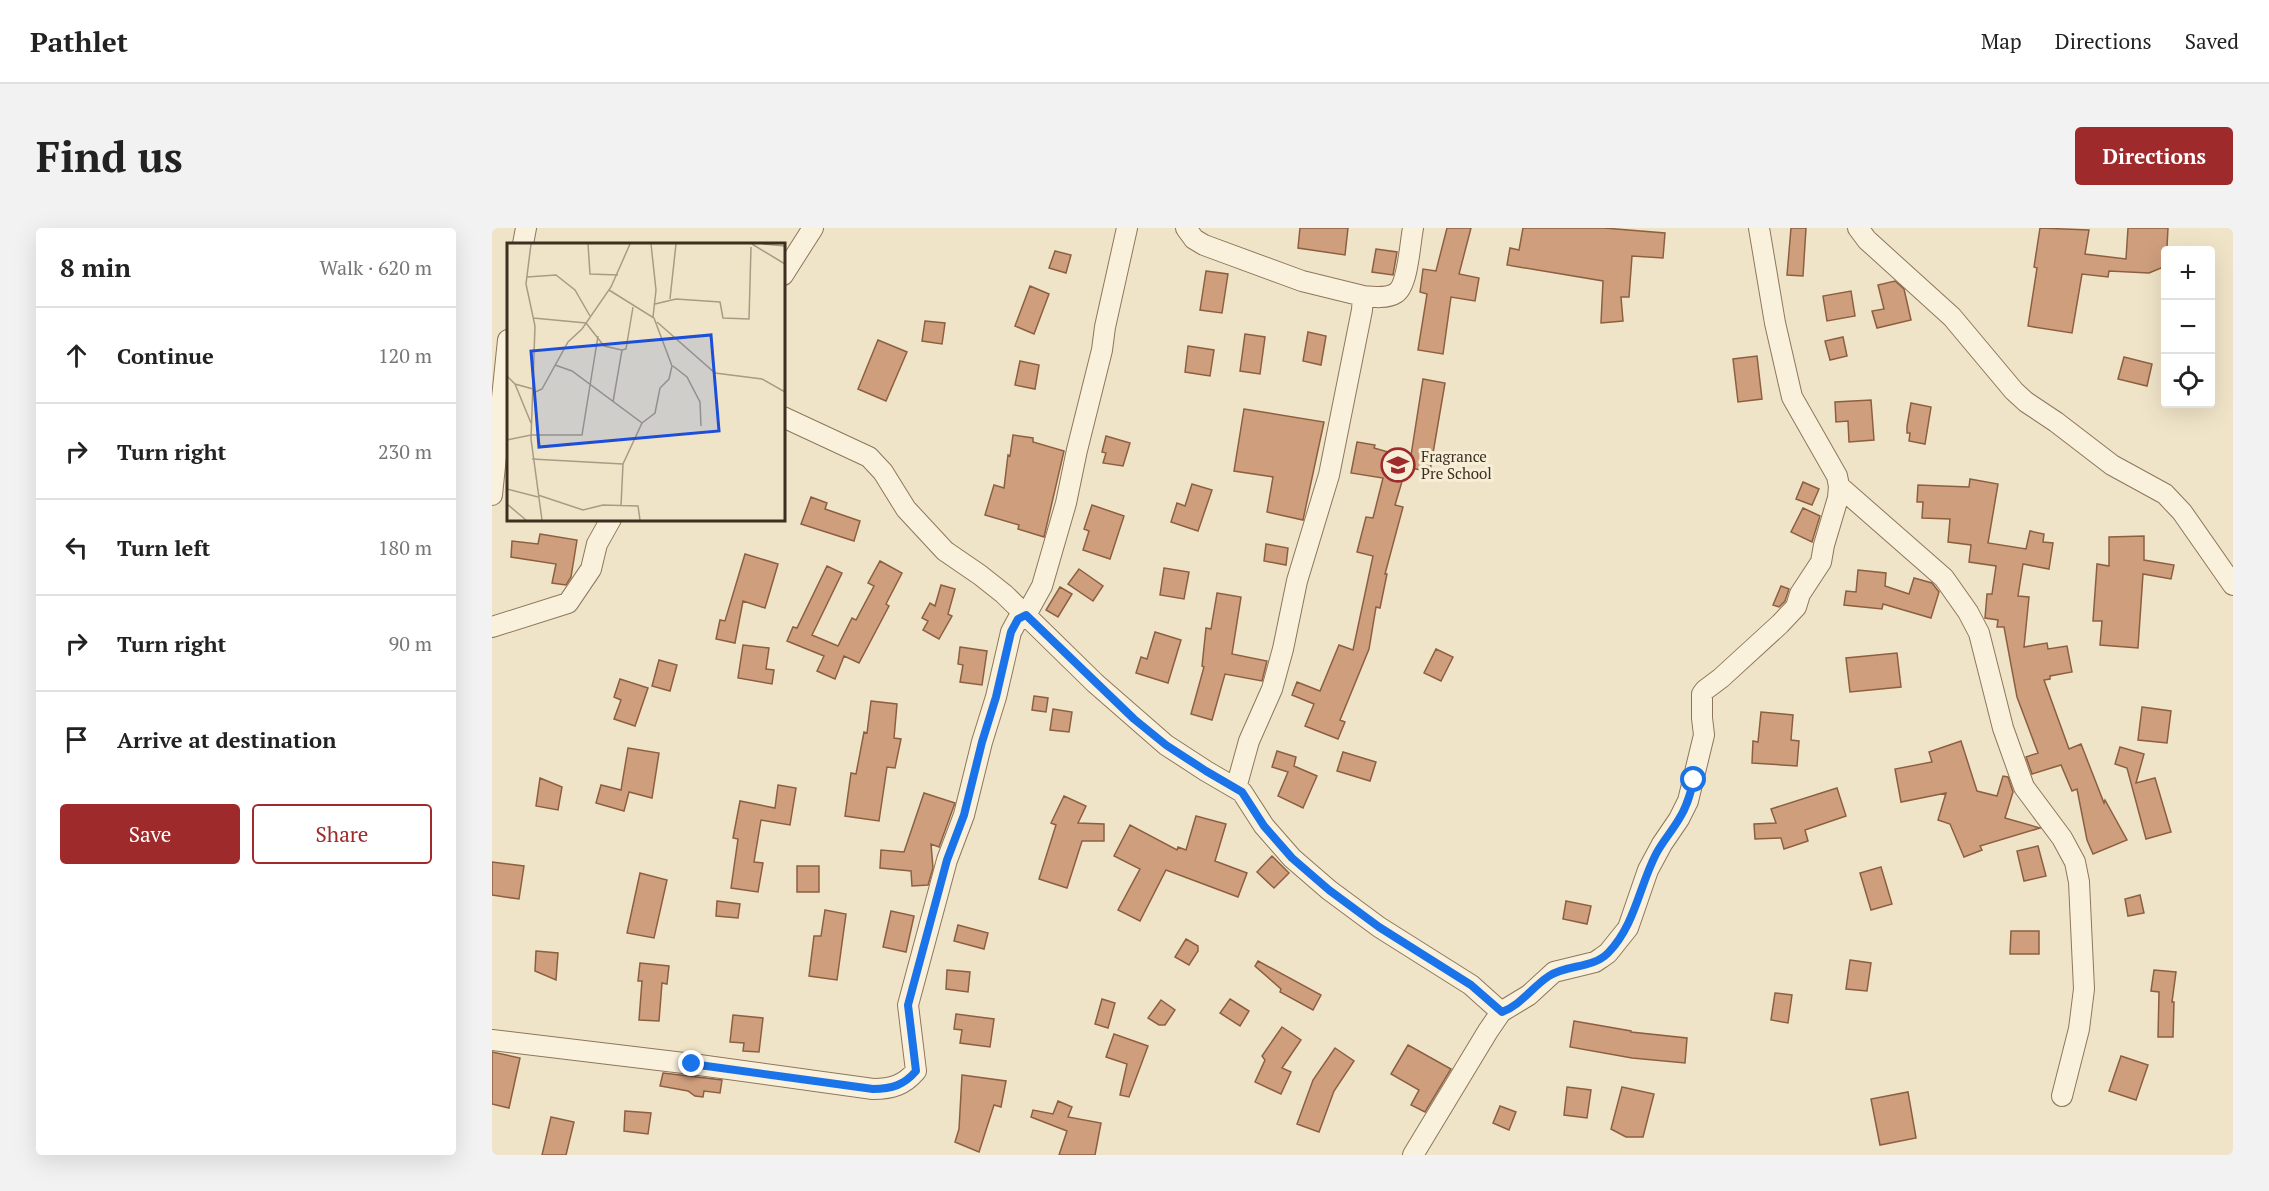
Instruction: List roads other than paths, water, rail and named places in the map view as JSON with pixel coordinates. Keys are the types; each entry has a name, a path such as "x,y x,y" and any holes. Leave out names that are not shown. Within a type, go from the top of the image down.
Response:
{"street":[{"path":"523,243 526,228"},
{"path":"784,273 813,228"},
{"path":"492,1040 873,1089 888,1089 900,1085 916,1071 908,1005 947,860 964,815 1011,632 1018,619 1026,615 1042,586 1066,503 1102,350 1127,228"},
{"path":"1186,228 1194,239 1203,245 1302,280 1363,296 1385,296 1396,293 1403,285 1413,228"},
{"path":"1413,1155 1488,1031 1502,1012 1529,995 1554,972 1595,962 1601,958 1608,953 1628,928 1644,879 1688,801 1704,735 1701,718 1705,690 1792,612 1808,580 1820,566 1839,486 1837,476 1792,397 1775,323 1759,228"},
{"path":"1858,228 1867,240 1952,317 2014,391 2026,402 2112,465 2165,494 2182,512 2233,585"},
{"path":"1236,788 1249,741 1272,689 1283,650 1297,581 1329,475 1363,296"},
{"path":"492,495 507,350"},
{"path":"784,417 869,457 883,472 906,509 945,551 980,575 1026,615 1142,726 1166,745 1236,788 1248,799 1264,826 1292,858 1329,890 1379,927 1471,985 1502,1012"},
{"path":"1839,486 1944,578 1968,612 1979,633 2003,728 2024,787 2062,838 2075,862 2079,882 2084,989 2079,1029 2062,1096"},
{"path":"492,627 568,603 591,569 597,544 610,520"}],"place":[{"name":"Fragrance Pre School","path":"1398,465"}]}
